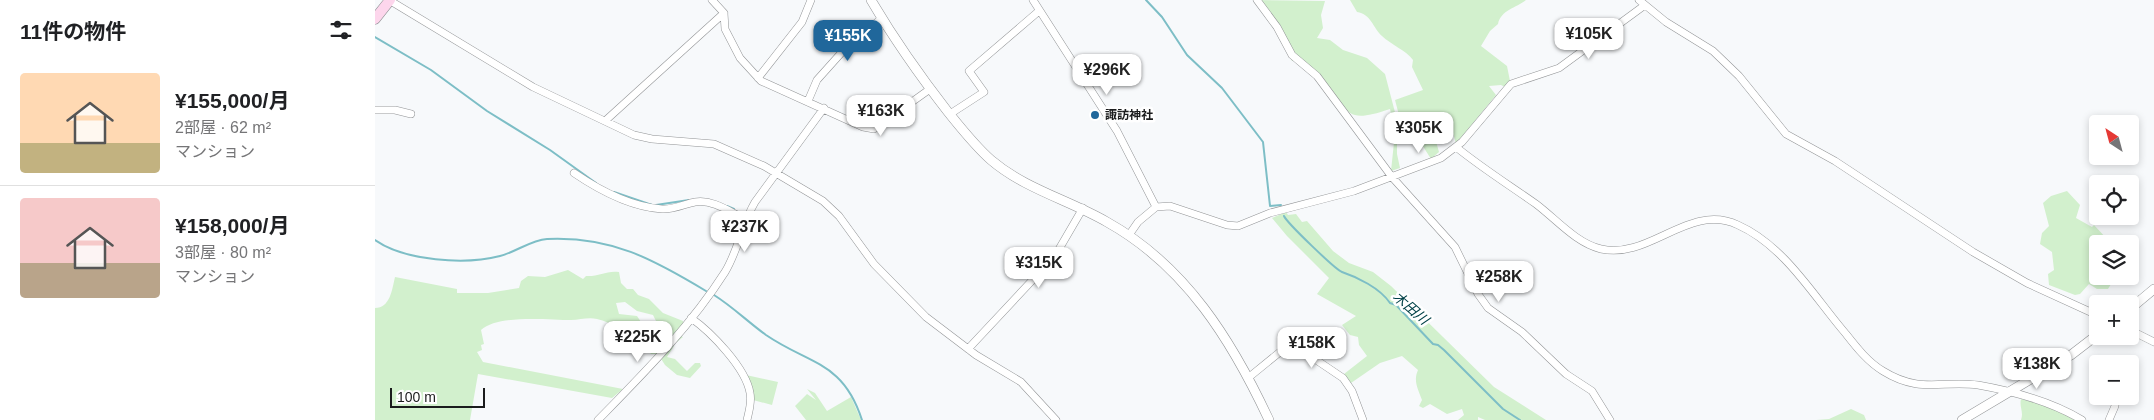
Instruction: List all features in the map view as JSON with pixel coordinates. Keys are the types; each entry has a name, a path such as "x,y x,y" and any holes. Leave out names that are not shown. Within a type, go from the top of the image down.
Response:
{"main road":[{"path":"375,18 389,0"}],"street":[{"path":"389,0 533,86 634,135 652,139 713,144 775,172 823,201 833,210 874,264 926,316 969,349 1021,382 1056,420"},
{"path":"712,0 724,13 725,29 740,58 761,82 870,129 880,125 930,89"},
{"path":"758,78 801,22 811,0"},
{"path":"871,0 930,89 977,147 1000,168 1035,188 1083,208 1129,235 1170,268 1195,294 1219,326 1269,420"},
{"path":"1033,0 1117,131 1156,207"},
{"path":"1257,0 1277,27 1292,55 1317,76 1392,177 1455,247 1478,294 1488,308 1522,332 1566,374 1592,391 1610,420"},
{"path":"1129,235 1138,222 1156,207 1170,206 1227,226 1238,226 1270,213 1354,191 1441,158 1456,147 1511,84 1559,68 1642,2 1713,51 1739,76 1786,134 1835,161 1973,252 2027,283 2089,311"},
{"path":"950,114 984,92 969,71 1039,11"},
{"path":"605,121 724,13"},
{"path":"808,101 817,80 843,51 882,18"},
{"path":"598,420 691,318 726,271 745,219 775,172 823,108"},
{"path":"375,110 395,110 411,114"},
{"path":"1456,147 1481,168 1535,204 1577,236 1602,249 1631,248 1694,222 1721,220 1738,224 1783,257 1861,353 1883,371 1914,384 1932,386 1977,385 2062,409 2082,420"},
{"path":"574,173 600,190 642,205 663,209 698,201 714,204 745,219"},
{"path":"969,349 1055,256 1083,208"},
{"path":"2139,302 2154,289"},
{"path":"691,318 702,326 743,373 751,396 747,420"},
{"path":"2139,334 2154,342"},
{"path":"1962,420 2071,355 2089,341"},
{"path":"1248,378 1291,343 1343,378 1352,391 1363,420"},
{"path":"2109,420 2115,406"}],"green space":[{"path":"1253,0 1325,1 1321,15 1323,28 1317,38 1330,40 1343,50 1367,58 1385,74 1397,120 1397,154 1400,168 1391,171 1395,133 1390,109 1363,116 1348,112 1320,76 1296,61 1292,61 1279,36"},
{"path":"1350,0 1526,0 1502,15 1498,24 1490,31 1481,46 1507,66 1510,81 1505,87 1501,85 1489,86 1496,95 1456,144 1449,118 1431,124 1439,152 1431,159 1414,132 1415,126 1411,114 1400,119 1395,100 1423,90 1412,67 1413,60 1382,36 1366,15 1357,12"},
{"path":"2067,191 2080,205 2076,218 2092,227 2094,225 2103,235 2089,235 2089,284 2080,294 2075,295 2049,285 2048,274 2054,270 2052,252 2040,244 2042,233 2049,226 2043,203 2051,196"},
{"path":"1286,212 1288,215 1296,214 1302,222 1307,221 1333,251 1349,263 1373,272 1391,286 1494,387 1546,420 1485,420 1478,417 1478,420 1458,420 1464,415 1462,409 1447,414 1430,404 1423,408 1419,406 1422,400 1416,381 1418,370 1402,356 1380,363 1351,383 1344,374 1367,356 1359,345 1358,337 1350,335 1342,325 1356,316 1317,294 1329,278 1287,236 1272,218"},
{"path":"568,270 583,279 586,276 619,272 621,283 627,289 633,289 638,295 649,299 663,313 683,321 684,325 679,335 683,337 677,342 674,341 674,346 667,357 675,359 687,371 695,363 700,363 701,366 690,378 677,375 665,365 658,354 651,354 638,337 597,319 511,320 489,325 481,330 484,344 481,345 482,350 477,352 483,362 623,389 612,398 478,374 470,420 375,420 375,308 387,302 395,277 457,289 457,293 488,293 519,288 521,281 528,276 545,277","holes":["625,302 637,311 653,315 660,329 666,326 668,334 660,338 655,332 649,332 640,326 641,322 637,316 619,314 616,303"]},
{"path":"2091,285 2110,285 2108,289 2097,289"},
{"path":"746,375 778,382 772,405 753,400"},
{"path":"807,389 815,393 827,411 851,397 861,420 806,420 795,406 807,394 816,400"},
{"path":"2021,399 2050,406 2078,420 2021,420"},
{"path":"1851,409 1864,415 1866,420 1816,420 1829,419"}],"waterway":[{"name":"木田川","path":"1146,0 1162,17 1187,55 1222,88 1263,142 1270,206 1281,205"},
{"path":"375,37 431,70 487,111 550,150 596,183"},
{"path":"614,192 652,205"},
{"path":"656,205 689,200"},
{"path":"727,206 734,209"},
{"name":"木田川","path":"1284,216 1302,236 1338,269 1368,284 1390,303 1396,305 1433,344 1438,345 1444,350 1503,409 1520,420"},
{"path":"375,240 402,253 419,257 453,260 486,259 500,256 547,239 591,241 631,252 668,269 706,291"},
{"path":"714,295 766,335 835,375 845,386 862,420"}],"place":[{"name":"諏訪神社","path":"1095,115"}]}
